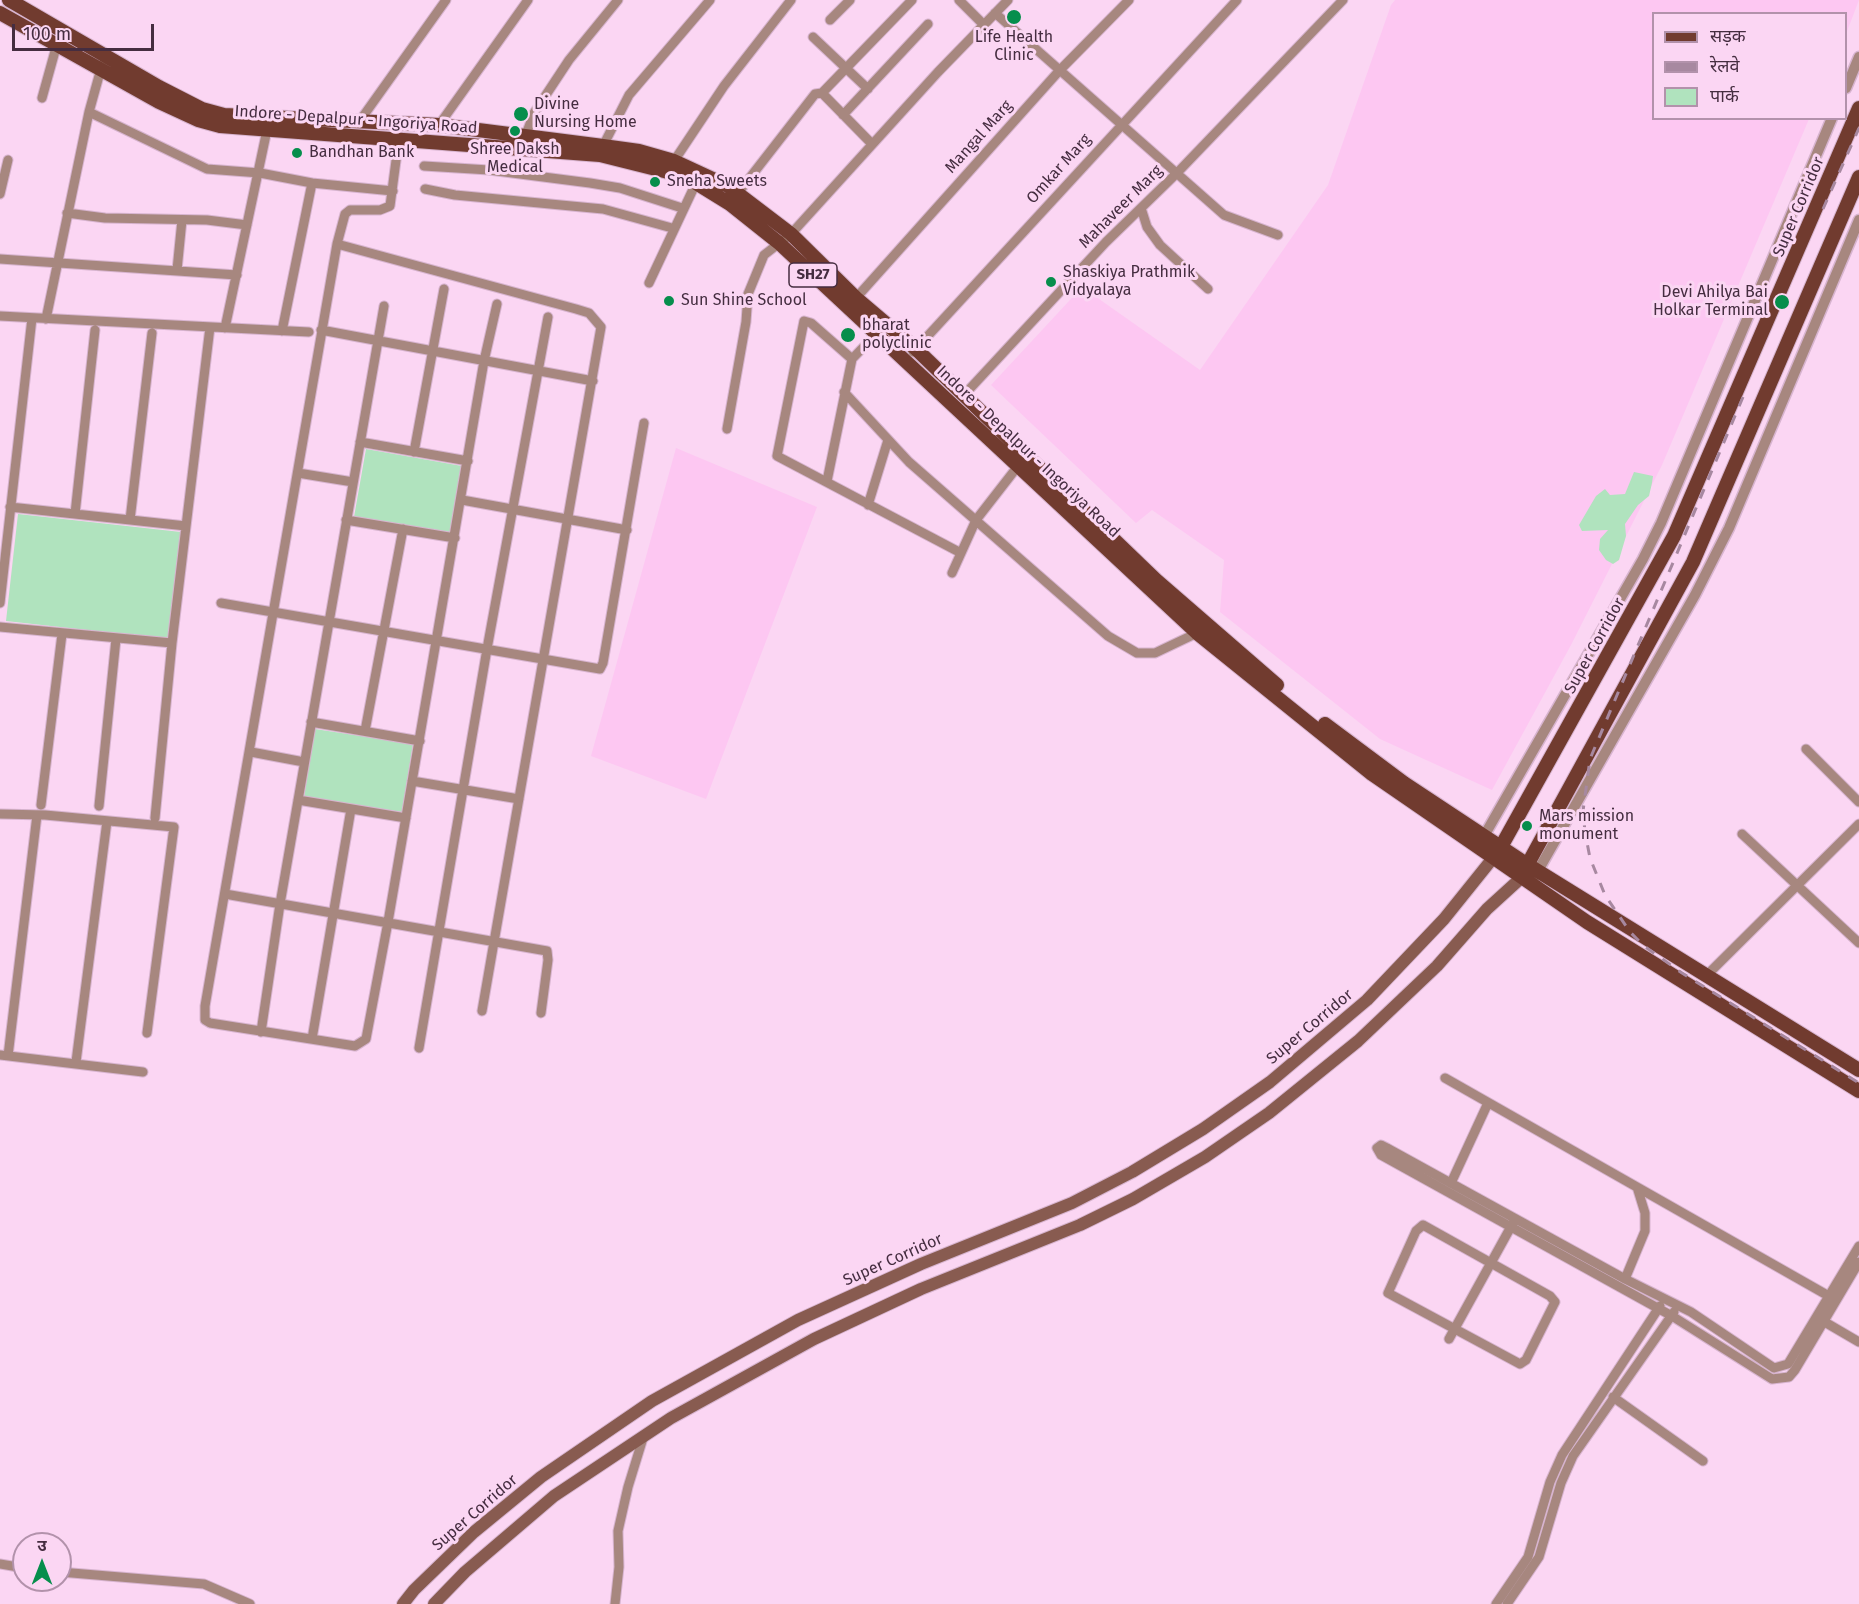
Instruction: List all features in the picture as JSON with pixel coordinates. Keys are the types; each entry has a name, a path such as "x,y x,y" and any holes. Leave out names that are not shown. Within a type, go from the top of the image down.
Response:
{"main road":[{"name":"Indore - Depalpur - Ingoriya Road","path":"9,0 103,61 159,102 198,120 220,126 600,155 668,172 696,183 730,204 778,243 1197,633 1372,774 1498,853 1533,868 1859,1070"},
{"name":"Indore - Depalpur - Ingoriya Road","path":"0,13 57,44 103,61 201,109 224,115 439,125 639,151 674,161 708,175 738,193 791,234 856,298 916,349 1217,635 1370,758 1481,842"},
{"name":"Super Corridor","path":"403,1604 414,1590 474,1532 541,1477 652,1401 778,1331 837,1302 921,1264 1072,1203 1132,1172 1203,1129 1270,1082 1367,1000 1444,919 1498,853 1674,536 1859,108"},
{"path":"434,1604 465,1572 554,1496 644,1435 740,1378 814,1339 932,1285 1080,1225 1132,1199 1205,1157 1269,1113 1358,1041 1437,966 1487,909 1526,881 1693,562 1859,177"},
{"name":"Indore - Depalpur - Ingoriya Road","path":"1498,853 1526,881 1620,943 1859,1091"},
{"path":"1618,922 1620,943"}],"street":[{"path":"358,122 446,0"},
{"path":"439,125 528,0"},
{"path":"525,137 534,113 569,60 618,0"},
{"path":"603,146 629,95 710,0"},
{"path":"674,161 724,86 791,0"},
{"path":"830,20 850,0"},
{"path":"738,193 805,105 815,94 822,93 846,70 912,0"},
{"path":"959,0 983,24"},
{"path":"727,429 747,322 748,294 764,255 791,234 983,24 1008,0"},
{"name":"Mangal Marg","path":"856,298 1059,71 1129,0"},
{"name":"Omkar Marg","path":"905,360 1237,0"},
{"name":"Mahaveer Marg","path":"964,395 1106,242 1177,173 1343,0"},
{"path":"995,13 1120,126 1224,215 1278,235"},
{"path":"843,116 928,24"},
{"path":"813,37 868,89"},
{"path":"42,98 57,44"},
{"path":"1847,84 1859,57"},
{"path":"46,319 89,112 103,61"},
{"path":"822,93 872,144"},
{"path":"89,112 207,169 260,173 312,183 393,191"},
{"path":"1481,842 1643,559 1661,523 1831,120"},
{"path":"225,328 260,173 267,130"},
{"path":"399,138 393,200 387,209 360,208 345,214 337,244 251,752 205,1006 205,1020 218,1025 355,1046 366,1039 462,500 484,361 497,304"},
{"path":"1,189 8,160"},
{"path":"424,166 500,171 590,183 620,188 682,208"},
{"path":"282,331 312,183"},
{"path":"649,283 672,228 696,183"},
{"path":"425,189 455,195 603,209 672,228"},
{"path":"1141,208 1147,227 1160,245 1208,289"},
{"path":"67,213 105,218 247,225"},
{"path":"177,270 182,220"},
{"path":"1533,868 1695,595 1730,528 1859,220"},
{"path":"337,244 589,314 601,327 482,1011"},
{"path":"0,259 237,275"},
{"path":"414,452 444,289"},
{"path":"261,1032 304,762 384,306"},
{"path":"0,315 309,332"},
{"path":"418,1048 487,649 548,317"},
{"path":"0,603 32,318"},
{"path":"852,359 811,323 804,321 777,456 962,554"},
{"path":"155,818 172,644 210,327"},
{"path":"75,514 95,330"},
{"path":"321,330 593,381"},
{"path":"130,520 152,333"},
{"path":"827,481 852,359 876,333"},
{"path":"844,392 888,440 953,503 976,520 1108,636 1137,652 1155,653 1197,633"},
{"path":"221,603 600,669 603,663 627,530 644,423"},
{"path":"868,505 888,440"},
{"path":"360,442 468,461"},
{"path":"952,573 976,520 1018,466"},
{"path":"298,473 353,482"},
{"path":"462,500 627,530"},
{"path":"10,507 186,526"},
{"path":"346,520 455,538"},
{"path":"365,731 403,529"},
{"path":"0,627 172,644"},
{"path":"41,805 62,634"},
{"path":"99,806 116,639"},
{"path":"311,722 420,741"},
{"path":"1806,749 1859,802"},
{"path":"251,752 304,762"},
{"path":"412,781 519,799"},
{"path":"298,800 406,818"},
{"path":"312,1039 351,809"},
{"path":"0,814 36,814 174,827 147,1033"},
{"path":"36,814 4,1055 143,1072"},
{"path":"76,1062 107,822"},
{"path":"1706,976 1859,824"},
{"path":"1742,834 1859,943"},
{"path":"225,894 547,951 548,960 541,1013"},
{"path":"1445,1078 1832,1298"},
{"path":"1451,1183 1488,1103"},
{"path":"1859,1246 1832,1298 1823,1321 1796,1370 1789,1377 1772,1379 1672,1316 1513,1223 1451,1183 1381,1145 1377,1148 1381,1155 1513,1223 1678,1305 1769,1367 1781,1368 1788,1364 1832,1298 1859,1262"},
{"path":"1625,1279 1645,1231 1645,1213 1637,1187"},
{"path":"1449,1339 1513,1223"},
{"path":"1423,1226 1491,1263 1550,1296 1555,1302 1526,1360 1520,1364 1388,1293 1416,1231 1423,1226"},
{"path":"1496,1604 1528,1557 1550,1482 1562,1455 1665,1299"},
{"path":"1508,1604 1539,1557 1561,1483 1573,1456 1678,1305"},
{"path":"1823,1321 1859,1342"},
{"path":"1613,1397 1703,1461"},
{"path":"615,1604 619,1567 618,1531 628,1487 644,1435"},
{"path":"72,1573 204,1584 250,1604"}],"shaded area":[{"path":"1395,0 1859,0 1847,31 1847,12 1652,12 1652,120 1809,120 1662,465 1571,645 1492,790 1380,739 1220,612 1224,560 1152,510 1136,523 991,385 1082,287 1200,370 1328,185 1391,5"},
{"path":"676,448 817,507 706,799 591,756"}],"green space":[{"path":"366,449 462,466 450,533 354,517"},
{"path":"1634,472 1653,476 1652,483 1649,496 1638,505 1625,524 1626,536 1619,560 1613,564 1606,560 1599,550 1600,539 1608,530 1582,531 1579,525 1596,496 1605,489 1610,495 1625,494"},
{"path":"18,514 181,532 168,639 6,621"},
{"path":"315,729 413,744 402,812 304,797"}],"railway":[{"path":"1823,209 1859,128"},
{"path":"1743,397 1590,759 1583,811 1585,832 1590,858 1605,895 1630,932 1644,946 1682,973 1859,1083"}],"place":[{"name":"Life Health Clinic","path":"1014,17"},
{"name":"Divine Nursing Home","path":"521,114"},
{"name":"Shree Daksh Medical","path":"515,131"},
{"name":"Bandhan Bank","path":"297,153"},
{"name":"Sneha Sweets","path":"655,182"},
{"name":"Shaskiya Prathmik Vidyalaya","path":"1051,282"},
{"name":"Sun Shine School","path":"669,301"},
{"name":"Devi Ahilya Bai Holkar Terminal","path":"1782,302"},
{"name":"bharat polyclinic","path":"848,335"},
{"name":"Mars mission monument","path":"1527,826"}]}
